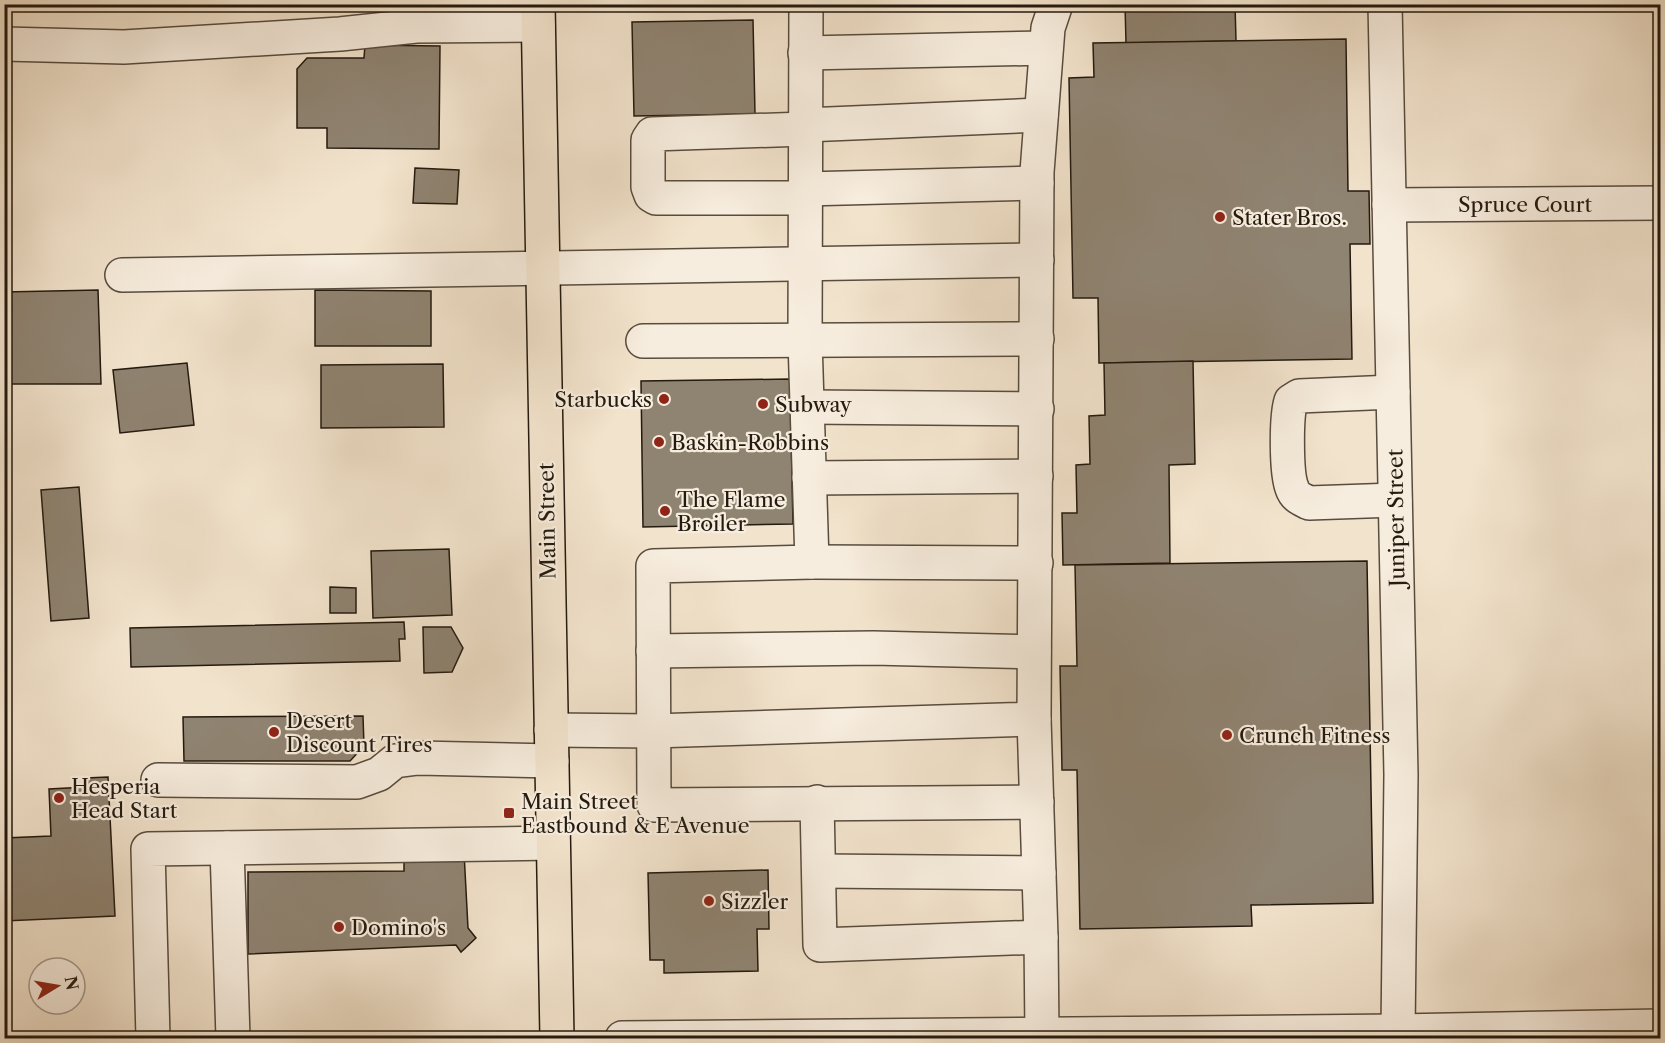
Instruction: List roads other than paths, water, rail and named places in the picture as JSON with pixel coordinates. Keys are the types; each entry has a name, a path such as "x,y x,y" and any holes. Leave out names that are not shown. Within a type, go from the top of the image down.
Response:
{"main road":[{"name":"Main Street","path":"538,15 557,1038"}],"street":[{"path":"806,4 805,340 812,562"},
{"path":"1052,1035 1041,937 1034,652 1037,183 1048,28 1056,4"},
{"name":"Juniper Street","path":"1385,4 1401,775 1398,1031"},
{"path":"4,44 124,47 340,34 538,15"},
{"path":"805,53 1046,48"},
{"path":"1037,183 656,198 651,195 648,187 648,140 652,134 1041,115"},
{"name":"Spruce Court","path":"1389,206 1660,203"},
{"path":"122,275 1037,261"},
{"path":"643,341 1037,339"},
{"path":"1393,392 1299,396 1291,401 1287,413 1291,486 1297,498 1309,503 1395,500"},
{"path":"807,407 1037,409"},
{"path":"809,478 1036,476"},
{"path":"1036,563 812,562 653,566 653,731 654,805 1037,802"},
{"path":"653,651 873,648 1034,652"},
{"path":"158,780 357,782 378,774 394,761 551,746 653,731 1034,720"},
{"path":"817,802 820,945 1041,937"},
{"path":"153,1038 148,849 553,843"},
{"path":"226,848 233,1038"},
{"path":"819,870 1039,873"},
{"path":"622,1038 927,1037 1660,1026"}],"place":[{"name":"Stater Bros.","path":"1220,217"},
{"name":"Starbucks","path":"664,399"},
{"name":"Subway","path":"763,404"},
{"name":"Baskin-Robbins","path":"659,442"},
{"name":"The Flame Broiler","path":"665,511"},
{"name":"Desert Discount Tires","path":"274,732"},
{"name":"Crunch Fitness","path":"1227,735"},
{"name":"Hesperia Head Start","path":"59,798"},
{"name":"Main Street Eastbound & E Avenue","path":"509,813"},
{"name":"Sizzler","path":"709,901"},
{"name":"Domino's","path":"339,927"}]}
